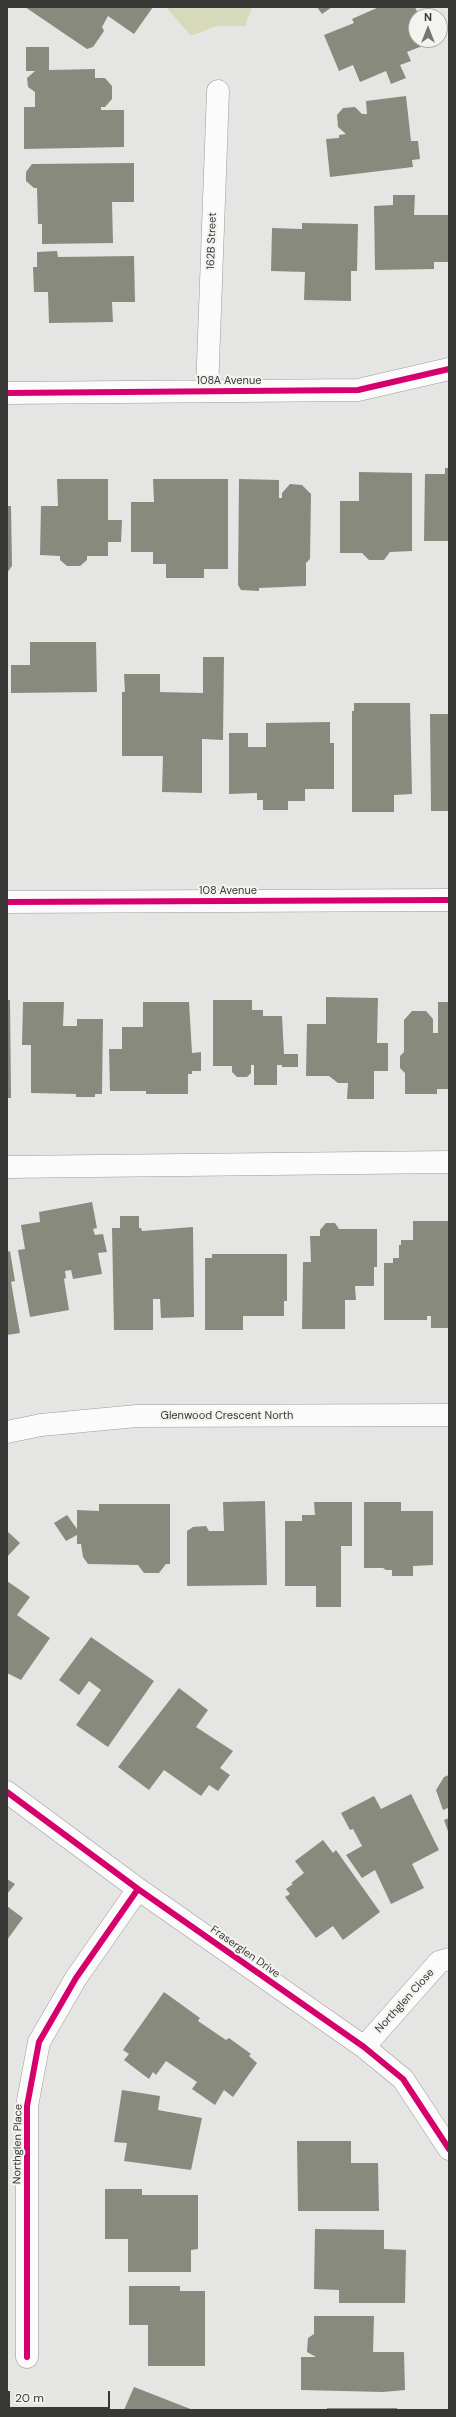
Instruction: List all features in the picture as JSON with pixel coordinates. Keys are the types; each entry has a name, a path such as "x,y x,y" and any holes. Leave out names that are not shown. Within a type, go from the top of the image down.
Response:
{"street":[{"name":"162B Street","path":"207,391 218,91"},
{"name":"108A Avenue","path":"7,392 358,390 449,369"},
{"name":"108 Avenue","path":"7,902 449,900"},
{"path":"7,1167 449,1162"},
{"name":"Glenwood Crescent North","path":"7,1432 41,1425 137,1416 449,1415"},
{"name":"Fraserglen Drive","path":"7,1792 138,1890 364,2047 403,2079 449,2149"},
{"name":"Northglen Place","path":"27,2357 27,2106 39,2042 76,1978 138,1890"},
{"name":"Northglen Close","path":"364,2047 439,1962 449,1959"}],"green space":[{"path":"166,7 252,7 245,26 216,26 191,36"}],"building":[{"path":"25,7 153,7 134,34 108,16 102,27 104,31 93,47 87,49"},
{"path":"317,7 332,7 322,14"},
{"path":"379,7 415,7 408,8 408,48 417,48 407,52 411,61 400,65 406,78 391,84 386,71 360,82 353,65 339,71 324,35 354,23 352,19"},
{"path":"26,47 49,47 49,70 95,69 95,78 105,78 112,86 112,99 105,107 101,107 101,110 124,110 124,147 24,149 24,107 35,107 35,92 28,87 27,78 35,71 26,71"},
{"path":"406,96 411,141 418,141 420,159 412,160 413,167 330,177 326,139 339,138 339,135 346,134 338,127 337,115 343,108 355,107 362,114 367,114 366,101"},
{"path":"134,163 134,202 112,202 113,243 42,244 42,224 38,224 37,188 34,188 26,181 26,172 32,164"},
{"path":"393,195 415,195 414,215 449,215 449,262 434,262 434,269 375,270 374,206 393,205"},
{"path":"302,223 358,224 357,271 351,271 351,301 304,300 305,272 271,271 272,228 302,229"},
{"path":"57,251 58,257 134,256 135,302 112,302 113,322 49,323 48,292 34,292 33,267 37,267 37,252"},
{"path":"445,468 449,468 449,541 424,541 425,474 445,474"},
{"path":"359,472 412,473 412,551 390,552 384,560 369,560 362,553 340,553 340,501 359,501"},
{"path":"57,479 108,479 108,520 122,520 121,542 108,542 108,556 87,556 87,560 80,566 67,566 60,560 60,556 40,555 41,506 58,506"},
{"path":"153,479 228,479 228,569 204,569 204,578 166,578 166,564 153,564 153,552 131,552 131,502 154,502"},
{"path":"239,479 279,480 279,498 282,498 282,493 290,484 302,485 311,494 310,559 306,563 306,586 259,588 259,591 241,590 238,585"},
{"path":"7,506 11,506 12,566 7,573"},
{"path":"30,642 96,642 97,692 11,693 11,665 30,665"},
{"path":"203,657 224,657 223,740 202,739 202,793 162,792 163,756 122,756 122,692 125,692 124,674 160,674 160,692 203,693"},
{"path":"354,703 410,703 412,794 394,795 394,812 352,812 352,711 354,711"},
{"path":"430,714 449,714 449,811 431,811"},
{"path":"330,722 330,743 334,743 334,789 305,789 305,801 288,801 288,810 263,810 263,800 257,800 257,793 229,794 229,733 248,733 248,747 266,747 266,723"},
{"path":"326,997 378,998 377,1043 388,1043 388,1071 374,1071 374,1099 347,1099 348,1083 338,1083 329,1076 306,1076 307,1024 326,1024"},
{"path":"7,1000 10,1000 11,1098 7,1098"},
{"path":"213,1000 252,1000 252,1010 263,1010 263,1016 282,1016 284,1054 298,1054 298,1067 282,1067 282,1065 277,1065 277,1085 254,1085 254,1065 251,1065 251,1073 247,1077 237,1077 232,1072 232,1066 213,1066"},
{"path":"23,1002 64,1002 63,1026 77,1026 77,1019 103,1019 102,1094 95,1094 95,1097 76,1097 76,1094 31,1093 31,1045 22,1045"},
{"path":"143,1002 189,1002 192,1053 201,1052 201,1071 192,1071 192,1074 188,1074 188,1094 146,1094 146,1091 110,1091 109,1049 122,1049 122,1027 143,1027"},
{"path":"438,1002 449,1002 449,1089 437,1089 437,1094 405,1094 405,1073 400,1068 400,1056 404,1052 404,1020 412,1011 426,1011 433,1019 433,1033 438,1033"},
{"path":"92,1202 97,1228 93,1229 95,1235 103,1234 107,1252 98,1253 102,1274 73,1279 71,1270 65,1271 66,1278 64,1279 69,1310 30,1317 18,1250 25,1249 21,1225 40,1222 39,1212"},
{"path":"120,1216 139,1216 139,1228 141,1228 142,1231 193,1227 194,1317 161,1318 160,1299 153,1299 153,1330 114,1330 112,1228 120,1228"},
{"path":"413,1221 449,1221 449,1328 431,1328 431,1316 427,1316 427,1320 384,1320 384,1263 393,1263 393,1258 399,1258 399,1245 401,1245 401,1240 413,1240"},
{"path":"326,1223 335,1223 339,1229 377,1229 377,1267 374,1267 374,1286 355,1286 356,1300 345,1300 345,1329 302,1329 303,1262 311,1262 310,1236 320,1236 320,1230"},
{"path":"10,1251 15,1281 11,1282 20,1333 7,1335 7,1252"},
{"path":"212,1254 287,1254 287,1301 284,1301 284,1316 243,1316 243,1330 205,1330 205,1258 212,1258"},
{"path":"265,1501 267,1585 187,1586 187,1531 193,1527 206,1526 209,1531 224,1531 223,1502"},
{"path":"314,1502 352,1502 352,1546 341,1546 341,1607 316,1607 316,1586 285,1586 285,1521 302,1521 302,1515 315,1515"},
{"path":"364,1502 401,1502 401,1511 433,1511 433,1565 413,1566 413,1576 392,1576 392,1570 386,1570 383,1568 364,1568"},
{"path":"99,1504 170,1504 170,1564 166,1564 159,1573 144,1573 138,1565 88,1564 83,1557 81,1544 77,1544 77,1535 66,1541 54,1523 67,1515 77,1529 77,1510 99,1511"},
{"path":"7,1531 20,1543 7,1557"},
{"path":"7,1581 30,1597 17,1615 50,1638 21,1680 7,1673"},
{"path":"91,1637 154,1681 108,1747 76,1725 101,1690 89,1681 79,1695 59,1680"},
{"path":"179,1688 208,1710 196,1727 233,1751 220,1768 230,1775 218,1791 209,1785 201,1796 164,1770 149,1790 118,1767"},
{"path":"449,1775 449,1812 448,1808 443,1810 436,1790 444,1777"},
{"path":"411,1794 439,1850 412,1864 424,1888 391,1904 375,1870 362,1878 346,1855 362,1846 353,1829 350,1830 341,1813 374,1796 381,1809"},
{"path":"449,1818 449,1834 444,1820"},
{"path":"323,1840 333,1853 336,1850 380,1912 343,1940 333,1926 316,1938 285,1897 290,1894 286,1889 304,1873 295,1861"},
{"path":"7,1879 15,1884 7,1894"},
{"path":"7,1906 23,1918 7,1940"},
{"path":"164,1992 200,2018 198,2021 226,2040 229,2038 251,2054 249,2056 257,2063 233,2097 224,2090 215,2105 192,2089 197,2082 166,2061 156,2075 153,2072 149,2079 124,2060 129,2054 123,2050"},
{"path":"122,2090 160,2096 158,2110 202,2118 191,2170 124,2161 127,2143 114,2142"},
{"path":"297,2141 351,2141 351,2163 378,2163 379,2211 298,2211"},
{"path":"105,2189 142,2189 142,2195 198,2195 198,2249 191,2250 191,2272 128,2272 128,2239 105,2239"},
{"path":"315,2229 384,2230 384,2249 406,2250 405,2303 339,2303 339,2290 314,2289"},
{"path":"129,2286 180,2286 180,2291 205,2291 205,2366 148,2366 148,2325 129,2325"},
{"path":"314,2316 374,2316 373,2352 404,2352 405,2390 383,2392 301,2390 301,2357 316,2357 307,2352 308,2338 314,2334"},
{"path":"134,2387 193,2410 124,2410"},
{"path":"327,2408 397,2408 397,2410 327,2410"}],"cycle path":[{"path":"7,393 358,390 449,369"},
{"path":"7,902 449,900"},
{"path":"7,1792 138,1889 364,2047 403,2079 449,2149"},
{"path":"27,2357 27,2106 39,2042 76,1978 138,1889"}]}
